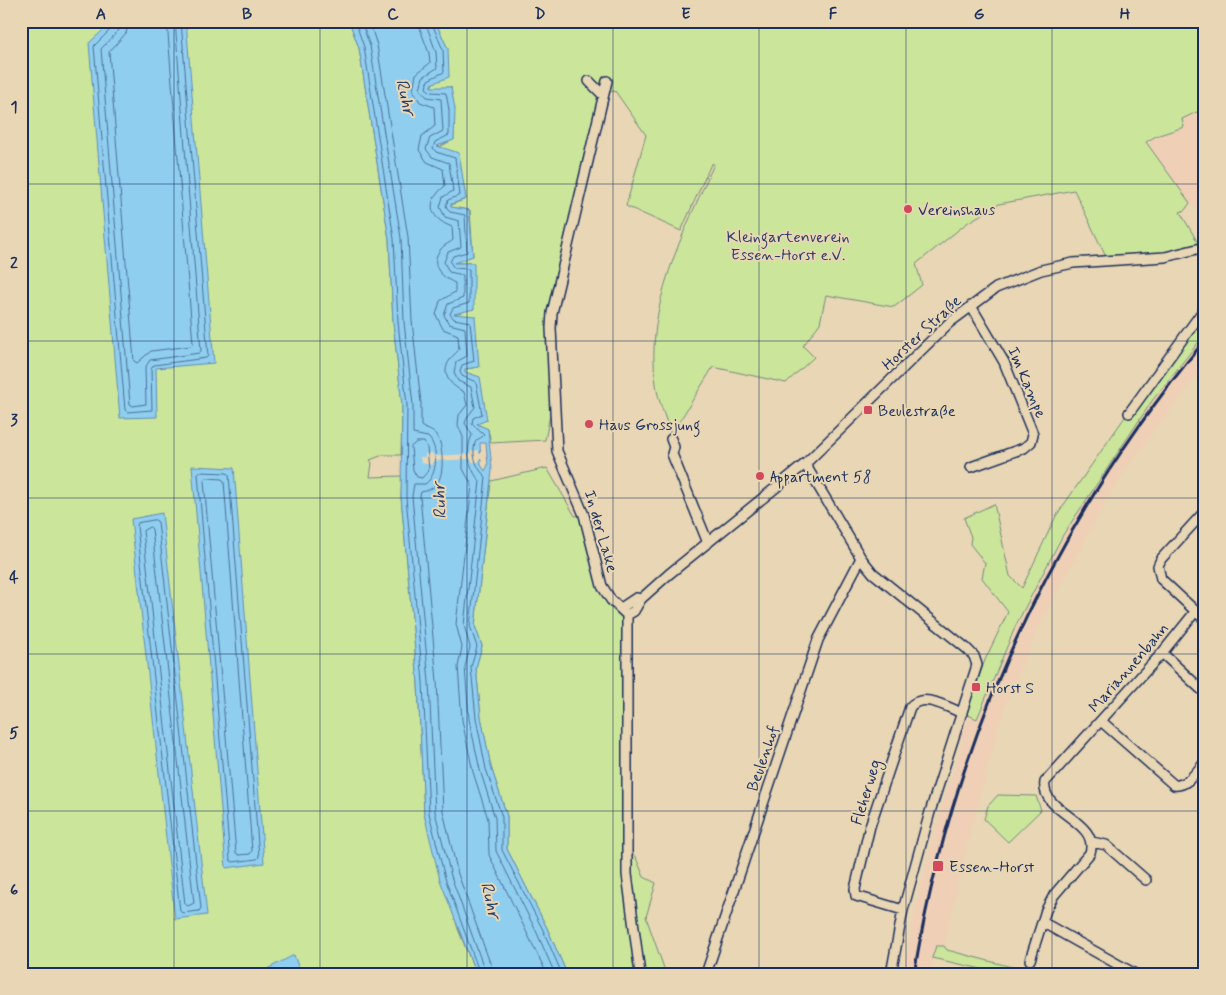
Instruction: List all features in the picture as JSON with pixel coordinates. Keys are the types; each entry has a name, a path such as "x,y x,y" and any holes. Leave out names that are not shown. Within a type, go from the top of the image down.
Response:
{"street":[{"path":"589,81 603,95"},
{"name":"In der Lake","path":"607,81 552,313 551,328 557,451 584,515 602,586 611,600 624,612"},
{"name":"Horster Straße","path":"624,612 634,611 641,599 805,464 950,323 996,288 1040,270 1105,260 1164,257 1205,247"},
{"name":"Im Kampe","path":"971,306 1004,362 1033,434 1031,442 1024,448 971,467"},
{"path":"1129,414 1205,308"},
{"path":"671,439 674,447 672,454 678,471 708,543"},
{"path":"805,464 861,558 873,573 972,654 977,665 974,681 930,812 903,910 891,974"},
{"path":"1205,511 1161,560 1158,566 1161,579 1205,620"},
{"name":"Beulenhof","path":"706,974 818,640 861,558"},
{"path":"624,612 627,874 640,974"},
{"name":"Mariannenbahn","path":"1146,880 1106,844 1092,842 1087,833 1050,799 1044,788 1049,776 1162,653 1195,612"},
{"path":"1162,653 1205,693"},
{"name":"Fleherweg","path":"903,910 860,898 855,894 870,826 911,705 917,701 925,700 962,713"},
{"path":"1101,721 1174,785 1179,786 1186,783 1205,762"},
{"path":"1030,960 1042,922 1054,895 1090,853 1092,842"},
{"path":"1042,922 1135,974"}],"shaded area":[{"path":"1205,108 1205,216 1190,203 1146,142 1156,136 1184,127 1182,119"},
{"path":"1205,334 1205,364 1133,459 1107,499 1035,634 1004,708 969,837 944,946 936,947 930,974 904,974 913,919 939,815 963,741 957,738 966,714 977,719 1016,625 1063,535 1152,401"}],"green space":[{"path":"21,21 349,21 359,48 389,239 393,322 402,405 401,455 383,455 370,460 372,463 370,477 402,476 401,497 418,683 424,814 458,929 476,974 21,974"},
{"name":"Kleingartenverein Essen-Horst e.V.","path":"435,21 1205,21 1205,108 1182,119 1184,127 1156,136 1146,142 1190,203 1185,210 1180,212 1200,246 1165,257 1107,259 1074,190 999,204 967,223 916,264 922,285 894,307 826,295 820,323 803,346 814,357 786,383 713,367 671,435 660,403 656,384 654,355 656,327 661,298 669,271 679,243 714,164 711,164 681,231 626,206 646,135 615,91 606,92 550,312 552,405 545,440 491,443 488,429 476,424 477,422 487,420 465,372 465,369 479,367 454,314 474,263 454,263 454,261 473,256 470,210 451,207 451,205 466,199 463,181 438,148 454,139 451,87 431,88 448,49"},
{"path":"1205,310 1205,334 1152,401 1063,535 1016,625 977,719 966,714 985,660 1008,612 982,578 985,563 970,544 971,537 964,518 994,504 1010,576 1022,588 1056,516 1127,414"},
{"path":"547,468 575,516 583,515 600,587 626,616 627,846 636,858 644,877 656,883 646,917 665,971 658,974 567,974 547,928 507,849 507,816 491,767 481,717 476,667 482,646 475,626 491,481"},
{"path":"998,795 1036,796 1041,810 1008,842 984,819 988,806"},
{"path":"936,946 944,946 947,950 1023,970 1021,974 1004,974 932,958"}],"water":[{"path":"113,21 186,21 214,363 156,368 157,417 120,418 89,43"},
{"name":"Ruhr","path":"349,21 435,21 448,49 449,77 431,84 431,87 451,87 455,109 454,140 437,146 459,153 466,199 451,204 451,207 469,210 473,256 454,263 474,263 474,309 454,314 475,316 479,367 465,369 465,372 480,377 487,420 477,424 488,429 492,470 475,626 482,646 476,668 481,717 491,767 507,816 507,849 547,928 567,974 476,974 440,880 424,814 418,683 401,497 402,405 393,322 389,239 359,48","holes":["480,443 486,443 488,465 485,471 481,465"]},
{"path":"192,466 234,468 264,863 226,868"},
{"path":"162,513 207,915 175,919 131,519"},
{"path":"21,911 27,974 21,974"},
{"path":"294,955 301,974 269,974 267,969"}],"pier":[{"path":"479,450 479,454 483,453 483,458 479,458 479,462 472,462 471,459 433,461 433,465 421,463 420,457 425,457 425,454 433,453 433,456 471,454 471,451"}],"railway":[{"path":"914,974 932,886 955,800 983,717 1017,637 1056,559 1100,484 1150,411 1205,340"}],"place":[{"name":"Vereinshaus","path":"908,209"},
{"name":"Beulestraße","path":"868,410"},
{"name":"Haus Grossjung","path":"589,424"},
{"name":"Appartment 58","path":"760,476"},
{"name":"Horst S","path":"976,687"},
{"name":"Essen-Horst","path":"938,866"}]}
